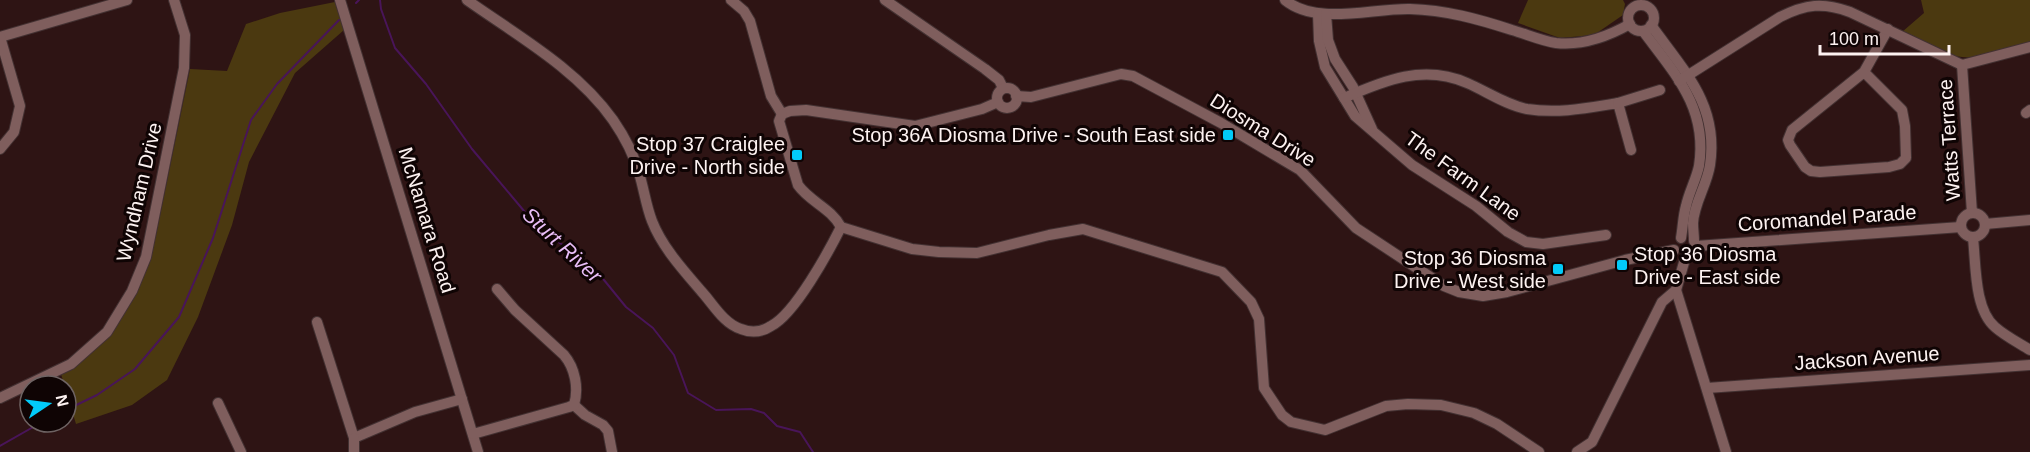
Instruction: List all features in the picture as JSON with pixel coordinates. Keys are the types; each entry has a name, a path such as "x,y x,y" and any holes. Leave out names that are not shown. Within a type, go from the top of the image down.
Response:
{"street":[{"path":"0,149 14,132 20,106 0,37 100,4 127,0"},
{"name":"Wyndham Drive","path":"0,398 71,364 107,332 132,291 146,257 184,68 184,35 174,0"},
{"name":"McNamara Road","path":"340,0 478,452"},
{"path":"467,0 552,59 601,104 631,151 639,170 652,221 661,238 687,274 728,322 739,329 751,332 760,331 780,320 829,251 841,227"},
{"path":"731,0 744,11 750,21 771,96 782,114"},
{"path":"885,0 985,69 999,80 1004,88"},
{"path":"1285,0 1303,11 1322,14 1427,5 1556,43 1594,41 1629,24"},
{"path":"1450,0 1451,13"},
{"path":"1633,4 1650,10 1653,17 1647,28 1635,30 1629,24 1628,16 1633,4"},
{"path":"1683,78 1797,9 1815,5 1833,6 1850,12 1962,65 2030,47"},
{"name":"The Farm Lane","path":"1322,14 1335,59 1356,93 1373,132"},
{"name":"The Farm Lane","path":"1322,14 1321,54 1325,67 1355,116 1412,165 1476,206 1508,232 1526,242 1543,244 1606,235"},
{"path":"1647,28 1683,78 1699,94 1707,113 1712,137 1710,167 1693,222 1694,255 1685,259 1679,258 1674,250 1681,238 1686,206 1698,169 1701,142 1699,123 1683,78"},
{"path":"1864,72 1902,110 1906,158 1900,164 1889,167 1811,171 1805,167 1790,145 1789,136 1792,130 1864,72 1888,29"},
{"name":"Watts Terrace","path":"1962,65 1972,213"},
{"path":"1344,98 1388,79 1429,73 1466,82 1523,108 1549,112 1564,112 1618,103 1660,90"},
{"name":"Diosma Drive","path":"1016,96 1032,97 1121,74 1133,75 1300,170 1356,228 1444,286 1459,292 1483,296 1508,292 1625,260 1674,250"},
{"path":"1004,88 1010,88 1016,96 1016,102 1008,107 998,102 997,95 1004,88"},
{"path":"998,102 982,109 915,126 806,110 782,114 779,121 798,185 804,193 836,217 841,227 912,249 977,253 1049,235 1083,230 1222,272 1251,302 1259,319 1264,388 1282,415 1291,422 1325,430 1386,406 1441,405 1474,413 1497,423 1539,452"},
{"path":"1618,103 1631,150"},
{"path":"1972,213 1979,215 1985,224 1980,235 1973,238 1966,236 1961,227 1965,216 1972,213"},
{"path":"1985,224 2030,220"},
{"name":"Coromandel Parade","path":"1695,244 1961,227"},
{"path":"1681,238 1688,237 1695,244"},
{"path":"1973,238 1980,304 1986,316 1994,327 2030,350"},
{"path":"1577,452 1592,442 1662,302 1676,290 1685,259"},
{"path":"497,289 515,310 571,363 578,394 574,405"},
{"path":"1676,290 1726,452"},
{"path":"317,322 354,438 354,452"},
{"name":"Jackson Avenue","path":"1707,388 2030,365"},
{"path":"354,438 415,412 462,399"},
{"path":"218,403 241,452"},
{"path":"473,434 574,405"},
{"path":"574,405 608,431 612,452"}],"shaded area":[{"path":"1528,0 1623,0 1625,4 1623,15 1594,35 1560,38 1518,23"},
{"path":"1921,0 2030,0 2030,42 1997,53 1970,57 1954,56 1902,32 1924,13"},
{"path":"335,2 344,30 295,73 249,162 232,225 198,317 167,380 132,405 78,423 78,374 61,374 74,367 136,290 156,235 190,69 227,71 246,24 280,13"}],"waterway":[{"path":"356,3 359,0"},
{"name":"Sturt River","path":"380,0 395,48 426,84 472,149 535,224 550,237 576,253 604,280 626,307 653,328 674,355 688,393 716,410 751,409 764,413 777,426 800,432 813,452"},
{"path":"78,404 97,395 135,369 179,317 213,238 251,120 277,84 339,20"},
{"path":"0,446 21,434"}],"place":[{"name":"Stop 36A Diosma Drive - South East side","path":"1228,135"},
{"name":"Stop 37 Craiglee Drive - North side","path":"797,155"},
{"name":"Stop 36 Diosma Drive - East side","path":"1622,265"},
{"name":"Stop 36 Diosma Drive - West side","path":"1558,269"}]}
